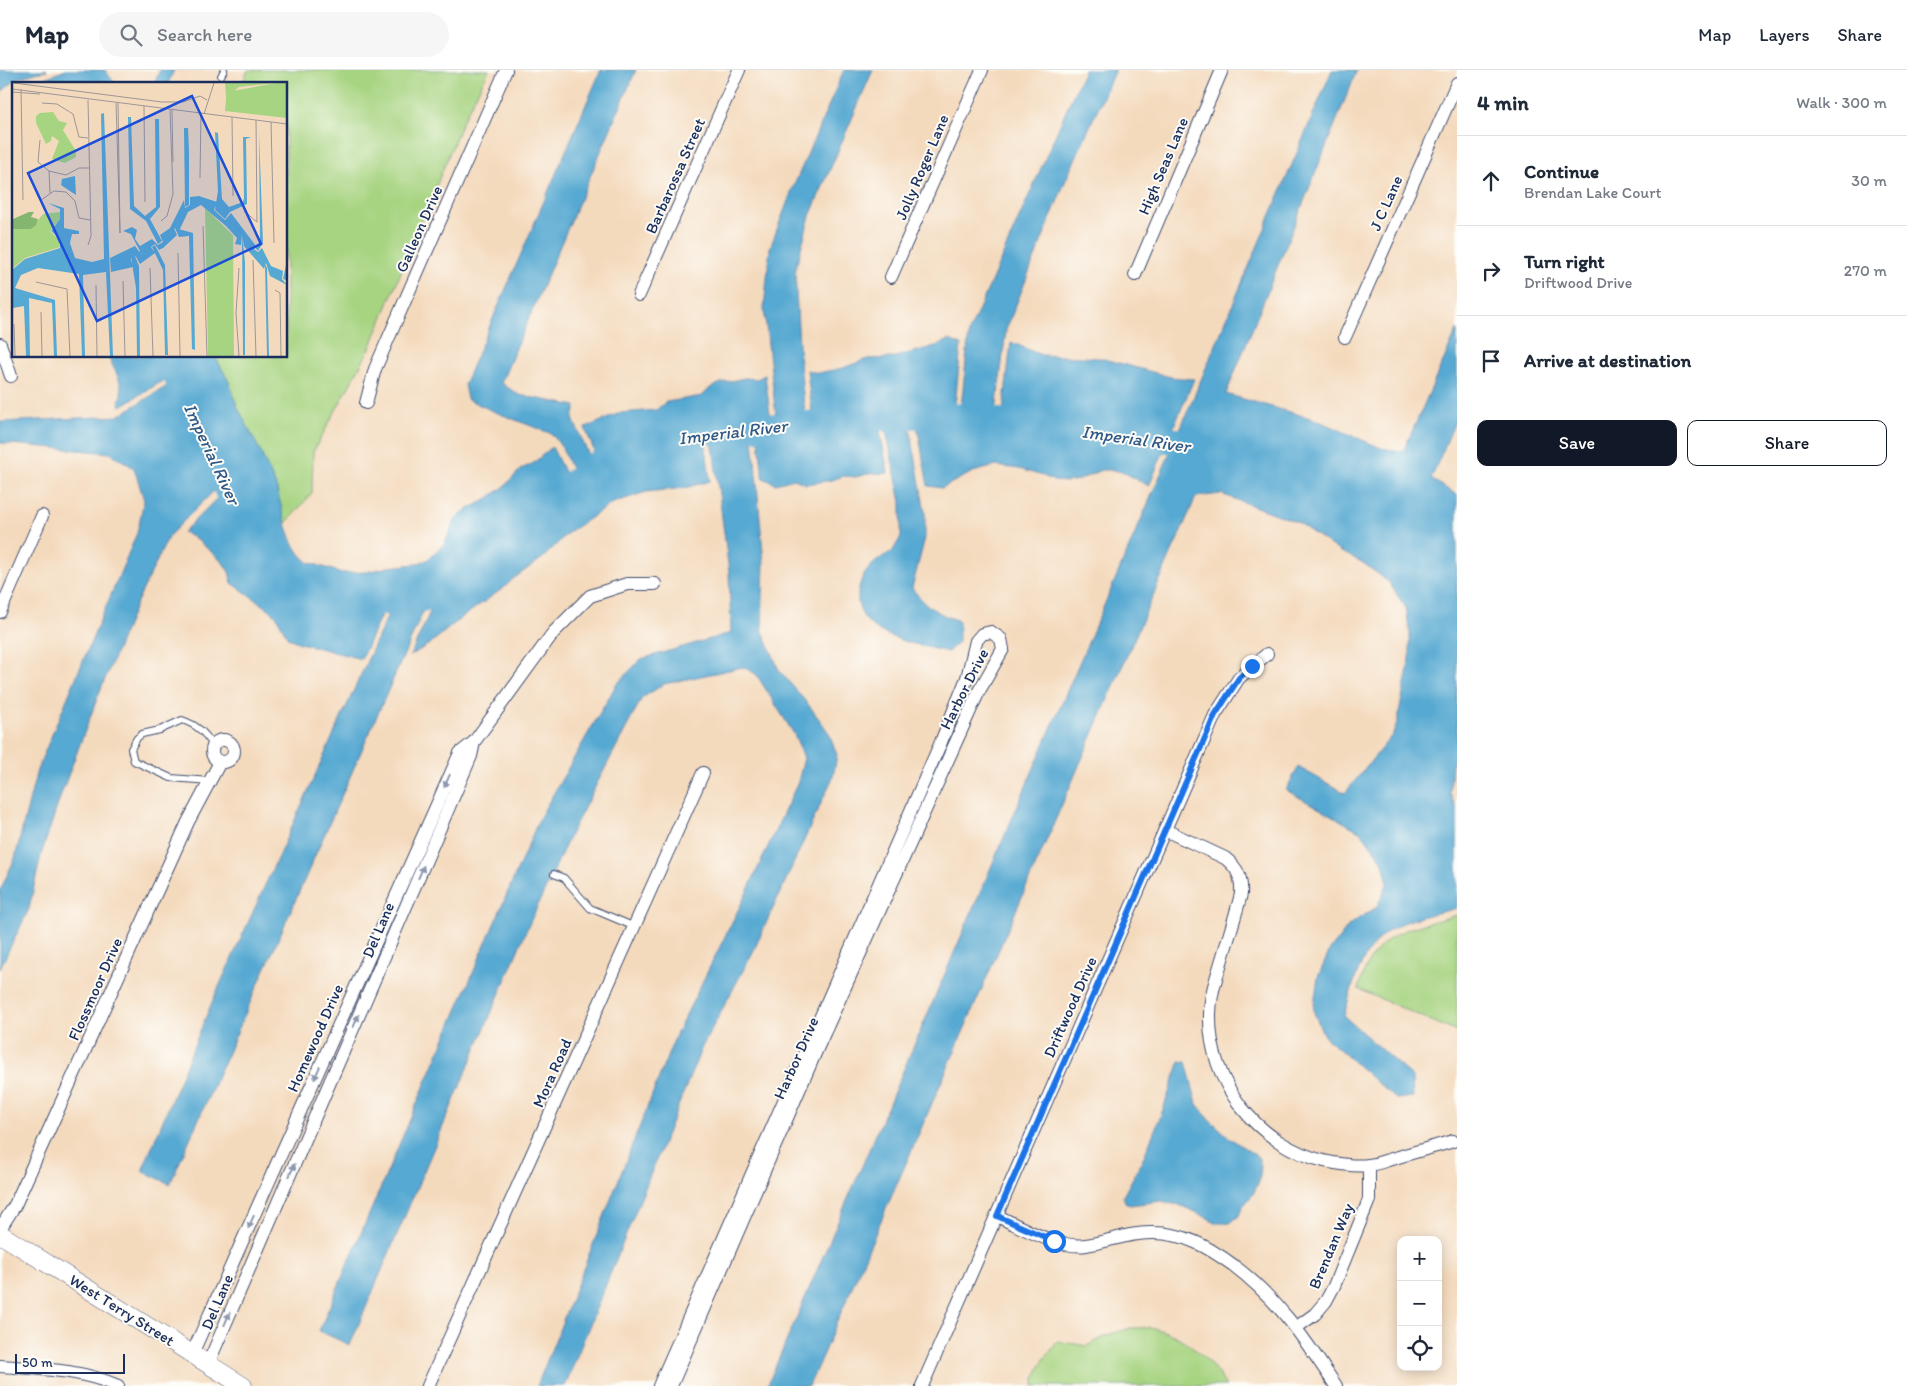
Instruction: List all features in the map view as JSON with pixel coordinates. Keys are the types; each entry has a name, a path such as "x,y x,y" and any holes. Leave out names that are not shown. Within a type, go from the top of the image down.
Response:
{"street":[{"name":"Galleon Drive","path":"366,403 375,369 506,70"},
{"name":"Barbarossa Street","path":"639,295 739,70"},
{"name":"Jolly Roger Lane","path":"891,277 982,70"},
{"name":"High Seas Lane","path":"1135,275 1222,70"},
{"name":"J C Lane","path":"1345,337 1457,83"},
{"path":"0,344 10,376"},
{"path":"0,612 42,516"},
{"name":"Del Lane","path":"208,1364 467,766 474,742 553,633 590,596 627,584 655,584"},
{"name":"Harbor Drive","path":"659,1386 941,742 967,678 976,641 982,634 991,632 1002,639 1003,649 979,691 816,1051 671,1386"},
{"name":"Driftwood Drive","path":"922,1386 1215,715 1228,692 1239,678 1267,654"},
{"name":"Flossmoor Drive","path":"0,1229 15,1204 188,822 220,762 230,760 233,756 234,749 230,742 223,740 214,745"},
{"name":"Homewood Drive","path":"192,1354 460,753 474,742"},
{"path":"214,745 212,755 220,762"},
{"name":"Mora Road","path":"428,1386 703,773"},
{"path":"1164,830 1225,858 1232,864 1241,879 1241,894 1211,997 1210,1015 1214,1051 1219,1068 1235,1100 1256,1125 1269,1136 1299,1152 1333,1163 1369,1165 1453,1141"},
{"name":"Brendan Way","path":"1297,1327 1315,1314 1326,1301 1334,1286 1369,1200 1369,1165"},
{"path":"997,1216 1054,1241 1069,1245 1085,1245 1138,1233 1155,1232 1187,1238 1203,1244 1254,1281 1272,1298 1297,1327 1336,1386"},
{"name":"West Terry Street","path":"0,1234 244,1386"},
{"path":"0,1366 73,1371 100,1383 118,1386"}],"lane":[{"path":"210,781 171,778 134,761 131,749 137,738 142,734 160,730 182,720 194,724 202,730 214,745"},
{"path":"554,874 564,878 590,908 635,927"}],"green space":[{"path":"248,70 489,70 463,120 370,348 313,452 312,493 286,523 260,451 237,406 229,382 216,358 288,358 288,82 243,82"},
{"path":"1457,915 1457,1032 1358,989 1365,969 1384,944 1408,929"},
{"path":"1131,1328 1155,1329 1166,1332 1187,1343 1205,1358 1226,1386 1034,1386 1039,1368 1057,1341 1087,1346 1110,1334"}],"water":[{"path":"0,70 47,70 18,78 0,93"},
{"path":"66,70 105,70 114,82 47,82 44,78"},
{"path":"160,70 174,70 169,82 155,82"},
{"path":"601,70 636,70 501,383 519,395 576,406 573,419 594,467 576,480 562,448 552,434 467,399 464,385"},
{"path":"844,70 873,70 810,216 795,270 800,364 806,423 777,425 764,308 770,248 792,190"},
{"path":"1084,70 1115,70 1065,182 1006,330 995,420 960,417 969,332"},
{"path":"1332,70 1357,70 1226,394 1314,419 1381,448 1403,452 1457,330 1457,417 1431,479 1457,495 1457,748 1452,765 1450,794 1457,810 1457,908 1408,921 1388,931 1377,940 1356,976 1344,1016 1412,1077 1413,1097 1396,1099 1324,1036 1313,1010 1318,977 1330,950 1349,925 1377,907 1388,882 1382,860 1361,832 1286,790 1298,767 1345,793 1393,734 1410,659 1410,635 1406,608 1388,581 1360,561 1339,551 1297,522 1221,494 1196,497 809,1386 767,1386 1175,441"},
{"path":"949,340 961,345 954,416 955,421 959,424 994,428 1000,425 1011,342 1041,355 1100,358 1171,377 1194,379 1149,486 1125,473 1114,470 1101,470 1079,480 1066,482 1054,481 1019,469 996,466 973,472 942,488 928,486 915,414 912,411 902,409 884,411 877,415 888,473 867,474 856,477 844,476 806,484 794,479 776,484 763,478 757,422 752,420 709,424 704,432 710,481 685,488 646,492 613,503 569,532 544,557 461,618 431,643 410,656 435,601 435,594 428,591 392,597 388,600 361,659 288,638 277,617 269,609 232,583 229,572 222,561 196,539 183,532 228,487 230,481 183,376 180,373 176,373 121,406 119,402 121,396 120,384 109,358 216,358 229,382 237,406 276,486 293,543 308,562 342,573 366,572 415,564 427,560 445,543 455,520 463,512 484,501 505,486 521,469 532,464 552,447 571,486 575,488 582,484 593,477 601,468 585,428 620,413 656,410 666,402 702,396 710,388 721,383 745,378 757,379 765,375 772,430 777,433 806,430 810,428 813,422 807,370 818,373 843,368 867,359 892,358 939,345"},
{"path":"177,380 223,482 169,536 136,604 100,691 62,792 41,855 29,909 0,968 0,891 15,858 37,770 137,533 144,500 134,468 110,453 0,443 0,422 118,416"},
{"path":"908,416 925,512 925,538 912,588 932,609 959,621 959,641 948,652 917,645 885,634 872,626 862,615 858,601 860,584 868,569 882,557 892,552 901,537 901,502 883,417"},
{"path":"752,427 764,564 762,629 779,670 829,733 837,755 833,777 753,952 702,1047 565,1386 537,1386 675,1037 745,896 798,782 804,758 794,734 756,674 743,667 664,684 642,698 571,833 527,929 350,1345 319,1331 540,817 616,685 641,659 731,633 729,572 711,431"},
{"path":"429,598 170,1184 142,1171 212,1002 393,604"},
{"path":"1180,1061 1186,1062 1197,1104 1210,1120 1230,1138 1258,1157 1261,1167 1259,1182 1252,1196 1242,1207 1239,1216 1230,1223 1218,1223 1185,1207 1162,1201 1130,1205 1125,1202 1123,1196 1142,1161"}],"waterway":[{"name":"Imperial River","path":"168,358 234,506 246,519"},
{"name":"Imperial River","path":"670,439 702,432 908,416 949,415 1036,425"},
{"name":"Imperial River","path":"1132,436 1175,441 1209,451"},
{"name":"Imperial River","path":"544,509 556,495 614,452 632,448"},
{"name":"Imperial River","path":"352,593 393,604 442,595 466,580"}],"route":[{"path":"1054,1241 997,1216 1215,715 1228,692 1252,666"}]}
